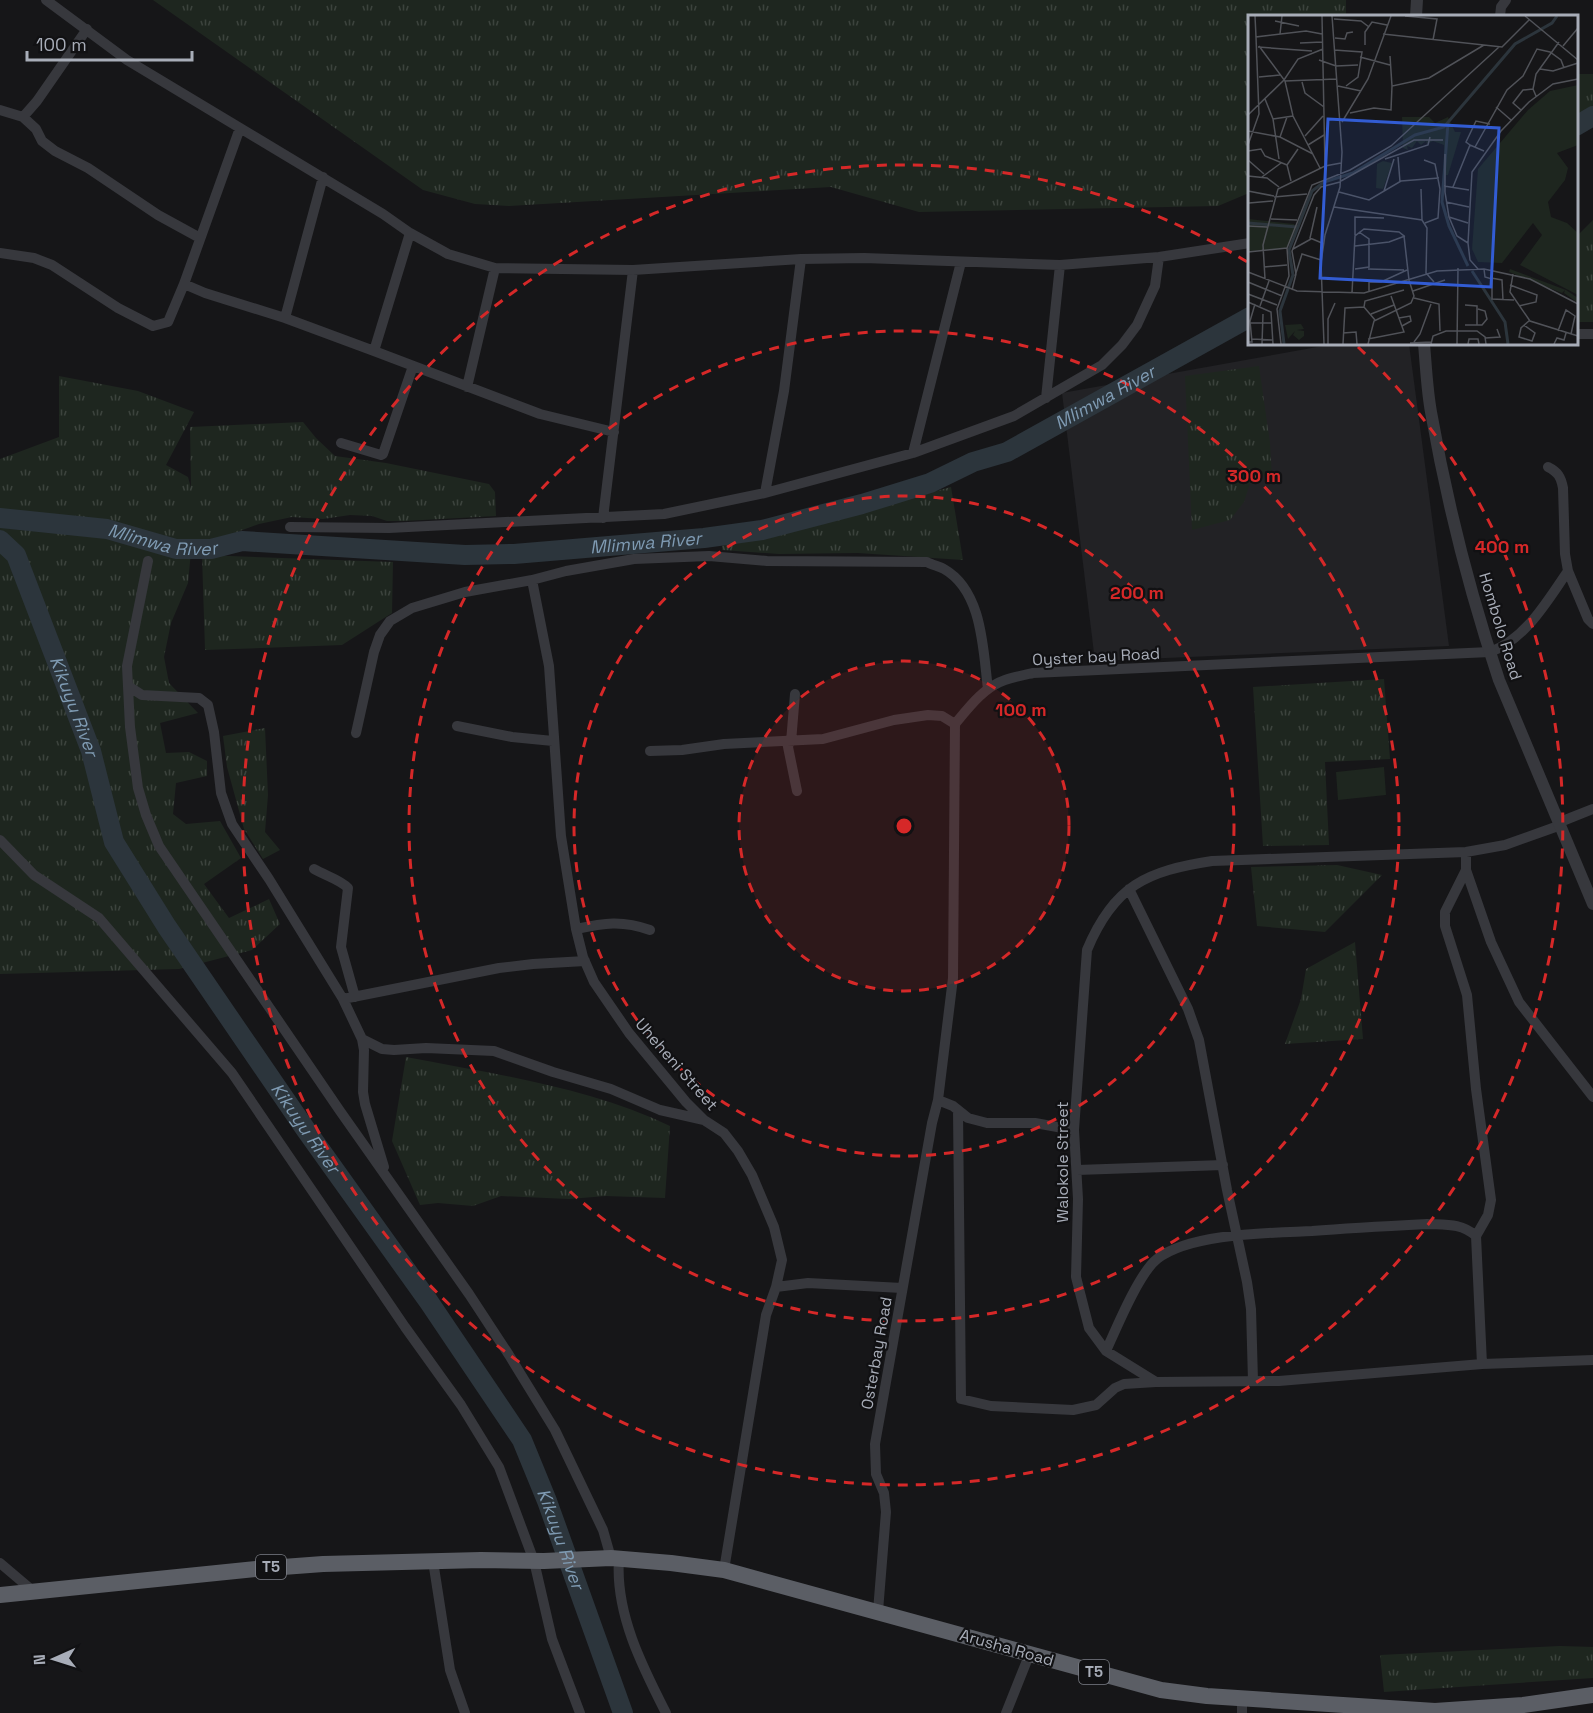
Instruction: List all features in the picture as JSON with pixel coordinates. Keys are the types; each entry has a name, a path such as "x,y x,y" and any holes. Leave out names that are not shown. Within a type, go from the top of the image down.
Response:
{"highway":[{"name":"T5","path":"0,1595 322,1564 612,1559"},
{"name":"Arusha Road","path":"612,1559 724,1570 1161,1690 1242,1706 1435,1711 1523,1705 1593,1695"}],"street":[{"path":"46,0 128,60 323,177 410,233 448,255 495,268 633,270 801,258 1060,264 1159,257 1248,243"},
{"path":"1416,15 1417,0"},
{"path":"23,117 87,30"},
{"path":"0,110 23,117 36,129 42,141 55,151 88,168 158,215 200,238"},
{"path":"0,253 34,258 52,265 118,308 153,326 168,322 240,128"},
{"path":"285,318 323,177"},
{"path":"374,351 410,233"},
{"path":"290,527 389,528 664,514 765,494 913,453 1014,416 1102,365 1137,326 1155,286 1159,257"},
{"path":"765,494 784,391 801,258"},
{"path":"913,453 962,262"},
{"path":"1046,398 1060,264"},
{"path":"467,387 495,268"},
{"path":"603,518 633,270"},
{"path":"184,284 205,293 285,318 540,414 614,432"},
{"name":"Hombolo Road","path":"1424,345 1431,411 1456,533 1490,652 1499,680 1593,904"},
{"path":"341,443 383,454 413,366"},
{"path":"1548,468 1557,472 1561,478 1568,571 1587,619 1593,624"},
{"path":"356,733 374,652 380,635 390,621 412,608 465,592 532,580 566,571 634,560 709,556 767,561 927,562 946,570 963,586 973,604 988,689"},
{"path":"148,561 127,666 130,727 138,788 159,846 340,1111 475,1302 555,1430 603,1530 618,1579 627,1623 666,1713"},
{"path":"1490,652 1505,646 1524,629 1568,571"},
{"name":"Uheheni Street","path":"532,580 549,666 561,836 576,929 585,961 594,982 629,1033 686,1102 704,1120 724,1133 738,1151 752,1175 774,1227 782,1260 766,1315 724,1570"},
{"name":"Oyster bay Road","path":"956,724 988,689 1005,680 1034,674 1490,652"},
{"path":"128,686 142,695 199,698 208,705 214,732 221,793 232,825 269,879 343,999 362,1039 365,1104 389,1179"},
{"path":"795,694 789,742 797,791"},
{"path":"650,751 682,750 724,744 823,739 894,720 928,715 942,717 956,724 953,978 938,1100 968,1118 987,1123 1035,1123 1074,1130"},
{"path":"457,726 512,737 553,741"},
{"name":"Walokole Street","path":"1156,1382 1106,1351 1089,1328 1076,1277 1078,1199 1074,1130 1087,950 1106,914 1129,889 1150,875 1177,867 1212,861 1466,852 1505,844 1593,809"},
{"path":"0,840 34,876 99,918 232,1073 405,1327 461,1405 499,1467 539,1561 552,1640 580,1713"},
{"path":"1466,852 1466,870 1491,942 1519,1002 1593,1097"},
{"path":"314,869 348,888 341,947 355,997"},
{"path":"1466,870 1445,912 1444,926 1467,995 1476,1089 1491,1200 1488,1215 1476,1236 1482,1364"},
{"path":"1129,889 1188,1009 1199,1040 1251,1309 1253,1382"},
{"path":"576,929 617,922 633,923 650,930"},
{"path":"343,999 500,968 585,961"},
{"path":"362,1039 382,1049 494,1051 611,1089 660,1110 704,1120"},
{"name":"Osterbay Road","path":"878,1611 886,1512 884,1493 876,1474 875,1444 938,1100"},
{"path":"958,1110 961,1399 991,1406 1073,1410 1096,1405 1124,1384 1279,1381 1482,1364 1593,1360"},
{"path":"1077,1170 1223,1166"},
{"path":"1106,1351 1138,1286 1155,1260 1174,1248 1238,1235 1427,1224 1457,1225 1467,1228 1476,1236"},
{"path":"776,1287 808,1283 902,1288"},
{"path":"433,1561 450,1670 465,1713"},
{"path":"0,1563 33,1591"},
{"path":"1006,1713 1030,1653"}],"shaded area":[{"path":"1328,345 1409,345 1449,646 1095,661 1062,393"}],"green space":[{"path":"153,0 1346,0 1346,15 1248,15 1248,193 1218,206 919,212 831,187 509,206 475,204 423,190"},
{"path":"1578,74 1593,74 1593,107 1578,115"},
{"path":"1593,220 1593,322 1578,322 1578,235"},
{"path":"1259,366 1270,443 1272,477 1253,474 1244,502 1230,520 1192,530 1185,376"},
{"path":"59,376 138,391 194,412 166,465 188,477 191,488 190,427 303,422 335,456 386,463 489,484 495,492 496,516 404,521 387,521 372,516 350,515 323,519 292,517 259,524 221,538 192,541 188,583 171,623 164,657 169,683 198,713 160,723 166,753 189,752 207,761 207,776 176,783 173,814 186,824 220,821 241,858 204,884 229,918 269,899 280,924 252,950 179,969 0,974 0,459 59,437"},
{"path":"951,487 963,560 858,553 779,554 722,550 722,542 791,529"},
{"path":"202,555 393,562 392,613 342,645 205,650"},
{"path":"1384,679 1390,759 1325,762 1329,845 1263,846 1253,687"},
{"path":"265,728 268,795 265,832 280,850 263,859 244,829 227,767 223,736"},
{"path":"1384,767 1386,795 1338,800 1336,772"},
{"path":"1337,865 1382,875 1325,932 1257,926 1251,867"},
{"path":"1355,942 1363,1039 1285,1044 1301,999 1306,969"},
{"path":"406,1057 540,1083 607,1101 670,1126 665,1198 606,1196 569,1199 501,1196 473,1206 438,1203 420,1205 392,1141"},
{"path":"1560,1646 1593,1647 1593,1678 1384,1692 1380,1655"}],"waterway":[{"name":"Mlimwa River","path":"1578,125 1593,116"},
{"name":"Mlimwa River","path":"0,518 107,529 176,549 211,549 242,541 465,555 514,554 704,538 762,530 862,504 930,483 973,462 1007,452 1248,318"},
{"name":"Kikuyu River","path":"0,540 16,555 91,751 114,842 167,927 306,1130 429,1302 522,1440 547,1501 623,1713"}]}
